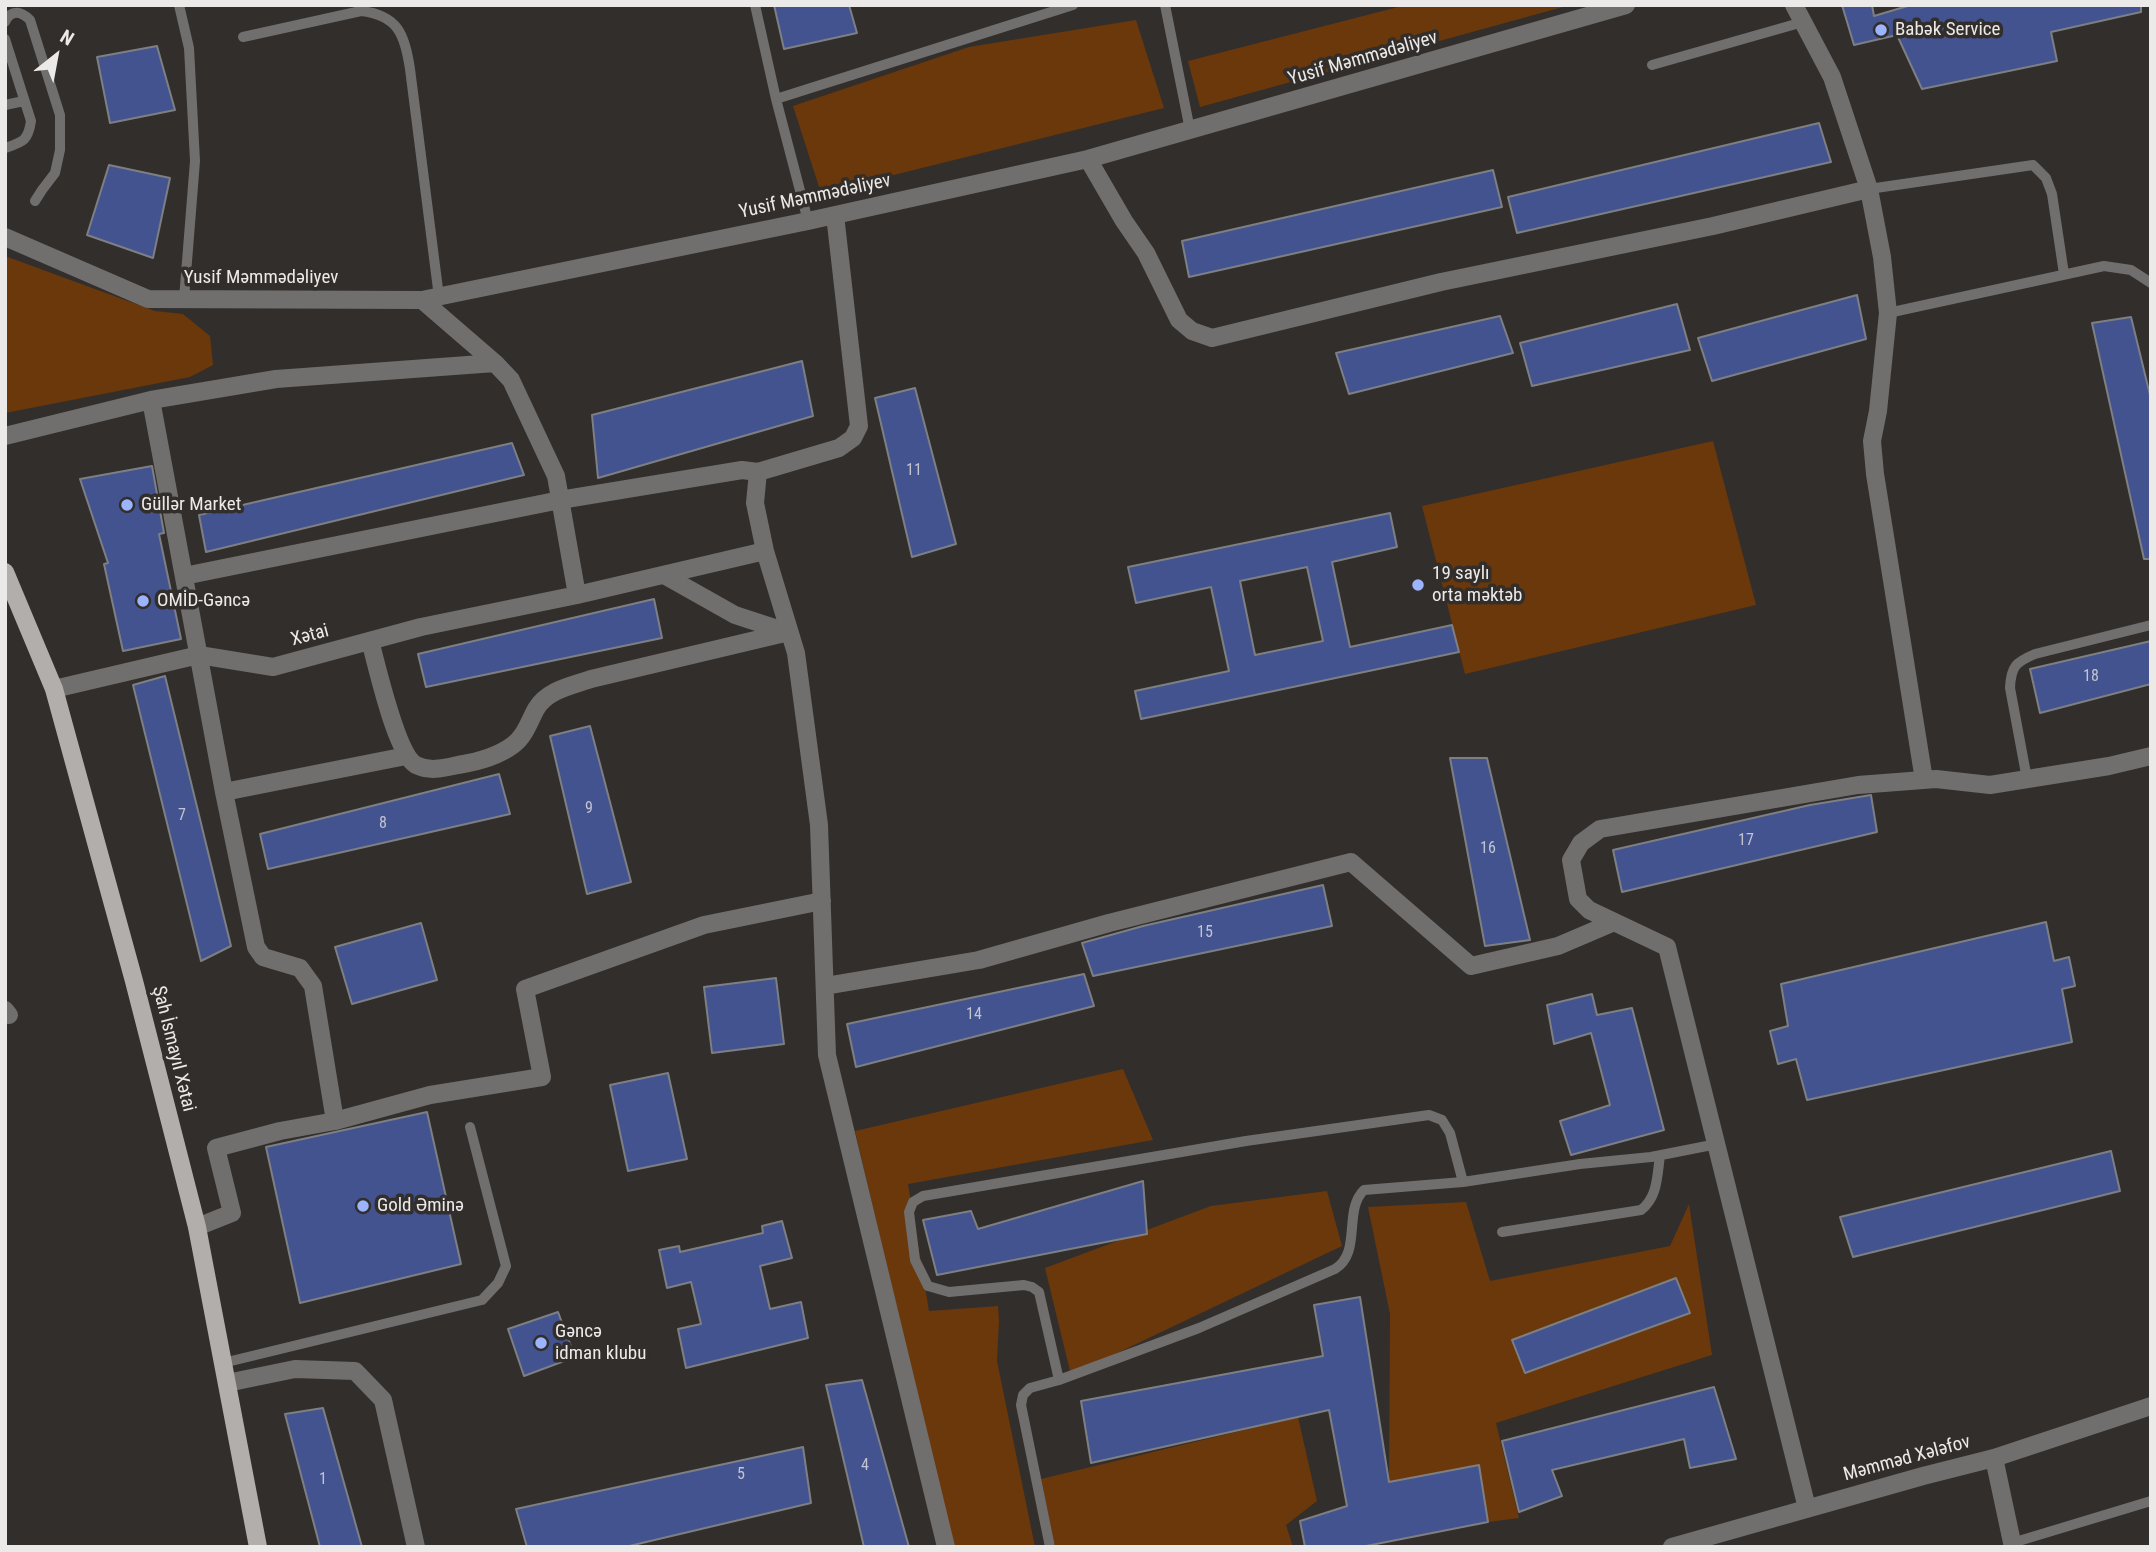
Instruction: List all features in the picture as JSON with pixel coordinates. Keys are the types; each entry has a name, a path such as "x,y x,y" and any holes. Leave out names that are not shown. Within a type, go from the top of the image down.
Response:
{"main road":[{"name":"Şah İsmayıl Xətai","path":"5,572 54,689 134,981 197,1227 258,1547"}],"street":[{"name":"Yusif Məmmədəliyev","path":"5,237 148,299 430,299 808,221 1088,159 1626,5"},
{"path":"1794,5 1832,77 1869,189 1882,257 1888,313 1878,411 1872,441 1924,779"},
{"path":"1088,159 1146,253 1179,320 1192,331 1212,338 1441,282 1713,226 1869,189"},
{"path":"184,576 560,500 742,470 758,472 839,448 853,438 859,426 835,215"},
{"path":"430,299 511,380 556,476 578,595"},
{"path":"5,436 151,400 276,379 495,363"},
{"path":"151,400 224,792 256,947 263,957 300,968 313,986 335,1121"},
{"path":"758,472 755,503 765,551 796,653 819,825 827,1055 946,1547"},
{"name":"Xətai","path":"54,689 199,655 273,667 421,627 578,595 765,551"},
{"path":"664,575 735,615 789,632"},
{"path":"370,641 405,755 415,764 432,769 481,761 514,745 523,735 544,698 552,693 590,679 789,632"},
{"path":"224,792 405,755"},
{"path":"1807,1508 1667,947 1589,910 1578,899 1571,860 1581,843 1600,829 1858,785 1936,779 1990,785 2109,766 2151,756"},
{"path":"825,986 979,960 1109,923 1351,862 1471,966 1558,946 1612,923"},
{"path":"197,1227 232,1213 216,1148 280,1130 335,1121 430,1095 542,1077 525,989 704,925 822,901"},
{"path":"227,1384 295,1369 355,1370 383,1400 416,1547"},
{"name":"Məmməd Xələfov","path":"1672,1547 1994,1458 2151,1406"},
{"path":"1994,1458 2013,1545"}],"lane":[{"path":"179,5 189,48 195,161 184,299"},
{"path":"755,5 808,221"},
{"path":"776,99 1073,5"},
{"path":"1165,5 1190,130"},
{"path":"243,37 361,11 377,13 395,26 406,45 410,69 430,299"},
{"path":"5,22 8,16 16,12 23,13 30,20 60,115 60,150 55,173 36,201"},
{"path":"1652,65 1803,22"},
{"path":"5,39 31,121 29,134 22,143 5,148"},
{"path":"5,105 24,101"},
{"path":"1869,189 2033,165 2046,178 2052,194 2064,274"},
{"path":"1888,313 2104,266 2131,270 2151,283"},
{"path":"2027,779 2010,688 2010,674 2018,661 2035,654 2151,625"},
{"path":"1059,1380 1039,1292 1024,1285 949,1292 928,1286 915,1260 909,1212 913,1202 922,1196 1245,1141 1429,1115 1442,1120 1450,1133 1463,1182"},
{"path":"223,1363 482,1300 498,1283 506,1266 470,1128"},
{"path":"1050,1547 1021,1405 1023,1395 1030,1388 1059,1380 1199,1328 1342,1265 1349,1253 1359,1195 1364,1190 1463,1182 1580,1164 1660,1156 1717,1144"},
{"path":"1502,1232 1641,1210 1649,1204 1654,1195 1660,1156"},
{"path":"2013,1545 2151,1501"}],"shaded area":[{"path":"1406,5 1570,5 1200,107 1188,61"},
{"path":"1136,20 1164,108 821,193 793,106 969,47"},
{"path":"5,256 155,311 183,314 210,336 213,365 190,377 5,413"},
{"path":"1713,441 1756,605 1465,674 1422,506"},
{"path":"1123,1069 1153,1140 908,1184 929,1311 998,1306 997,1361 1035,1547 953,1547 855,1131"},
{"path":"1327,1191 1342,1246 1071,1375 1045,1268 1211,1206"},
{"path":"1466,1202 1490,1281 1670,1246 1689,1204 1712,1355 1496,1423 1519,1518 1488,1522 1478,1465 1389,1482 1390,1314 1368,1207"},
{"path":"1298,1417 1317,1501 1286,1525 1293,1547 1055,1547 1041,1479"}],"building":[{"path":"774,5 849,5 857,33 784,49"},
{"path":"1842,5 1872,5 1874,16 1911,5 2141,5 2141,12 2051,32 2057,61 1922,89 1897,35 1854,45"},
{"path":"157,46 175,110 110,123 97,57"},
{"path":"1819,123 1831,162 1517,233 1508,197"},
{"path":"109,165 170,178 153,258 87,235"},
{"path":"1493,170 1502,207 1189,277 1182,241"},
{"path":"1857,295 1866,339 1712,381 1698,338"},
{"path":"1677,304 1690,350 1532,386 1520,343"},
{"path":"1500,316 1513,353 1349,394 1336,353"},
{"path":"2131,317 2151,399 2151,559 2144,559 2092,323"},
{"path":"802,361 813,416 598,478 592,415"},
{"path":"915,388 956,544 912,557 875,398"},
{"path":"512,443 524,475 206,552 199,515"},
{"path":"152,466 164,533 159,534 181,639 123,651 104,564 108,563 80,479"},
{"path":"1390,513 1397,547 1332,562 1350,647 1452,625 1459,652 1141,719 1135,691 1229,671 1211,587 1136,603 1128,567","holes":["1307,567 1323,641 1255,655 1240,581"]},
{"path":"654,599 662,638 426,687 418,654"},
{"path":"2151,641 2151,684 2040,713 2030,669"},
{"path":"165,676 231,946 201,961 133,685"},
{"path":"590,726 631,882 587,894 550,736"},
{"path":"1450,758 1487,758 1530,940 1485,946"},
{"path":"499,774 510,814 268,869 260,834"},
{"path":"1871,795 1877,832 1622,892 1613,850 1810,805"},
{"path":"1323,885 1332,926 1093,976 1082,943 1143,926"},
{"path":"2046,922 2054,961 2069,957 2075,986 2062,989 2072,1042 1807,1100 1796,1059 1778,1064 1770,1031 1788,1026 1781,984"},
{"path":"421,923 437,980 352,1004 335,947"},
{"path":"1084,974 1094,1006 856,1067 847,1024"},
{"path":"776,978 784,1044 712,1053 704,987"},
{"path":"1592,994 1597,1015 1632,1008 1664,1130 1571,1155 1560,1121 1610,1105 1591,1033 1554,1044 1547,1005"},
{"path":"668,1073 687,1159 628,1171 610,1085"},
{"name":"Gold Əminə","path":"427,1112 461,1264 300,1303 266,1147"},
{"path":"2111,1151 2120,1191 1853,1257 1840,1217"},
{"path":"1143,1181 1147,1234 937,1275 923,1220 971,1211 978,1229"},
{"path":"782,1221 792,1258 760,1266 770,1309 801,1302 808,1338 686,1368 678,1329 701,1324 691,1282 667,1288 659,1250 679,1246 680,1252 763,1233 762,1226"},
{"path":"1676,1278 1690,1313 1525,1373 1512,1340"},
{"path":"1360,1297 1389,1482 1479,1465 1488,1522 1361,1547 1305,1547 1300,1521 1347,1506 1329,1410 1091,1463 1081,1401 1323,1356 1314,1305"},
{"name":"Gəncə idman klubu","path":"558,1312 575,1357 524,1376 508,1329"},
{"path":"862,1380 909,1547 864,1547 826,1385"},
{"path":"1714,1387 1736,1459 1690,1468 1684,1439 1552,1470 1562,1496 1519,1512 1502,1441"},
{"path":"323,1408 362,1547 320,1547 285,1414"},
{"path":"803,1447 811,1503 625,1547 527,1547 516,1509"}],"place":[{"name":"Babək Service","path":"1881,30"},
{"name":"Güllər Market","path":"127,505"},
{"name":"19 saylı orta məktəb","path":"1418,585"},
{"name":"OMİD-Gəncə","path":"143,601"},
{"name":"Gold Əminə","path":"363,1206"},
{"name":"Gəncə idman klubu","path":"541,1343"}]}
